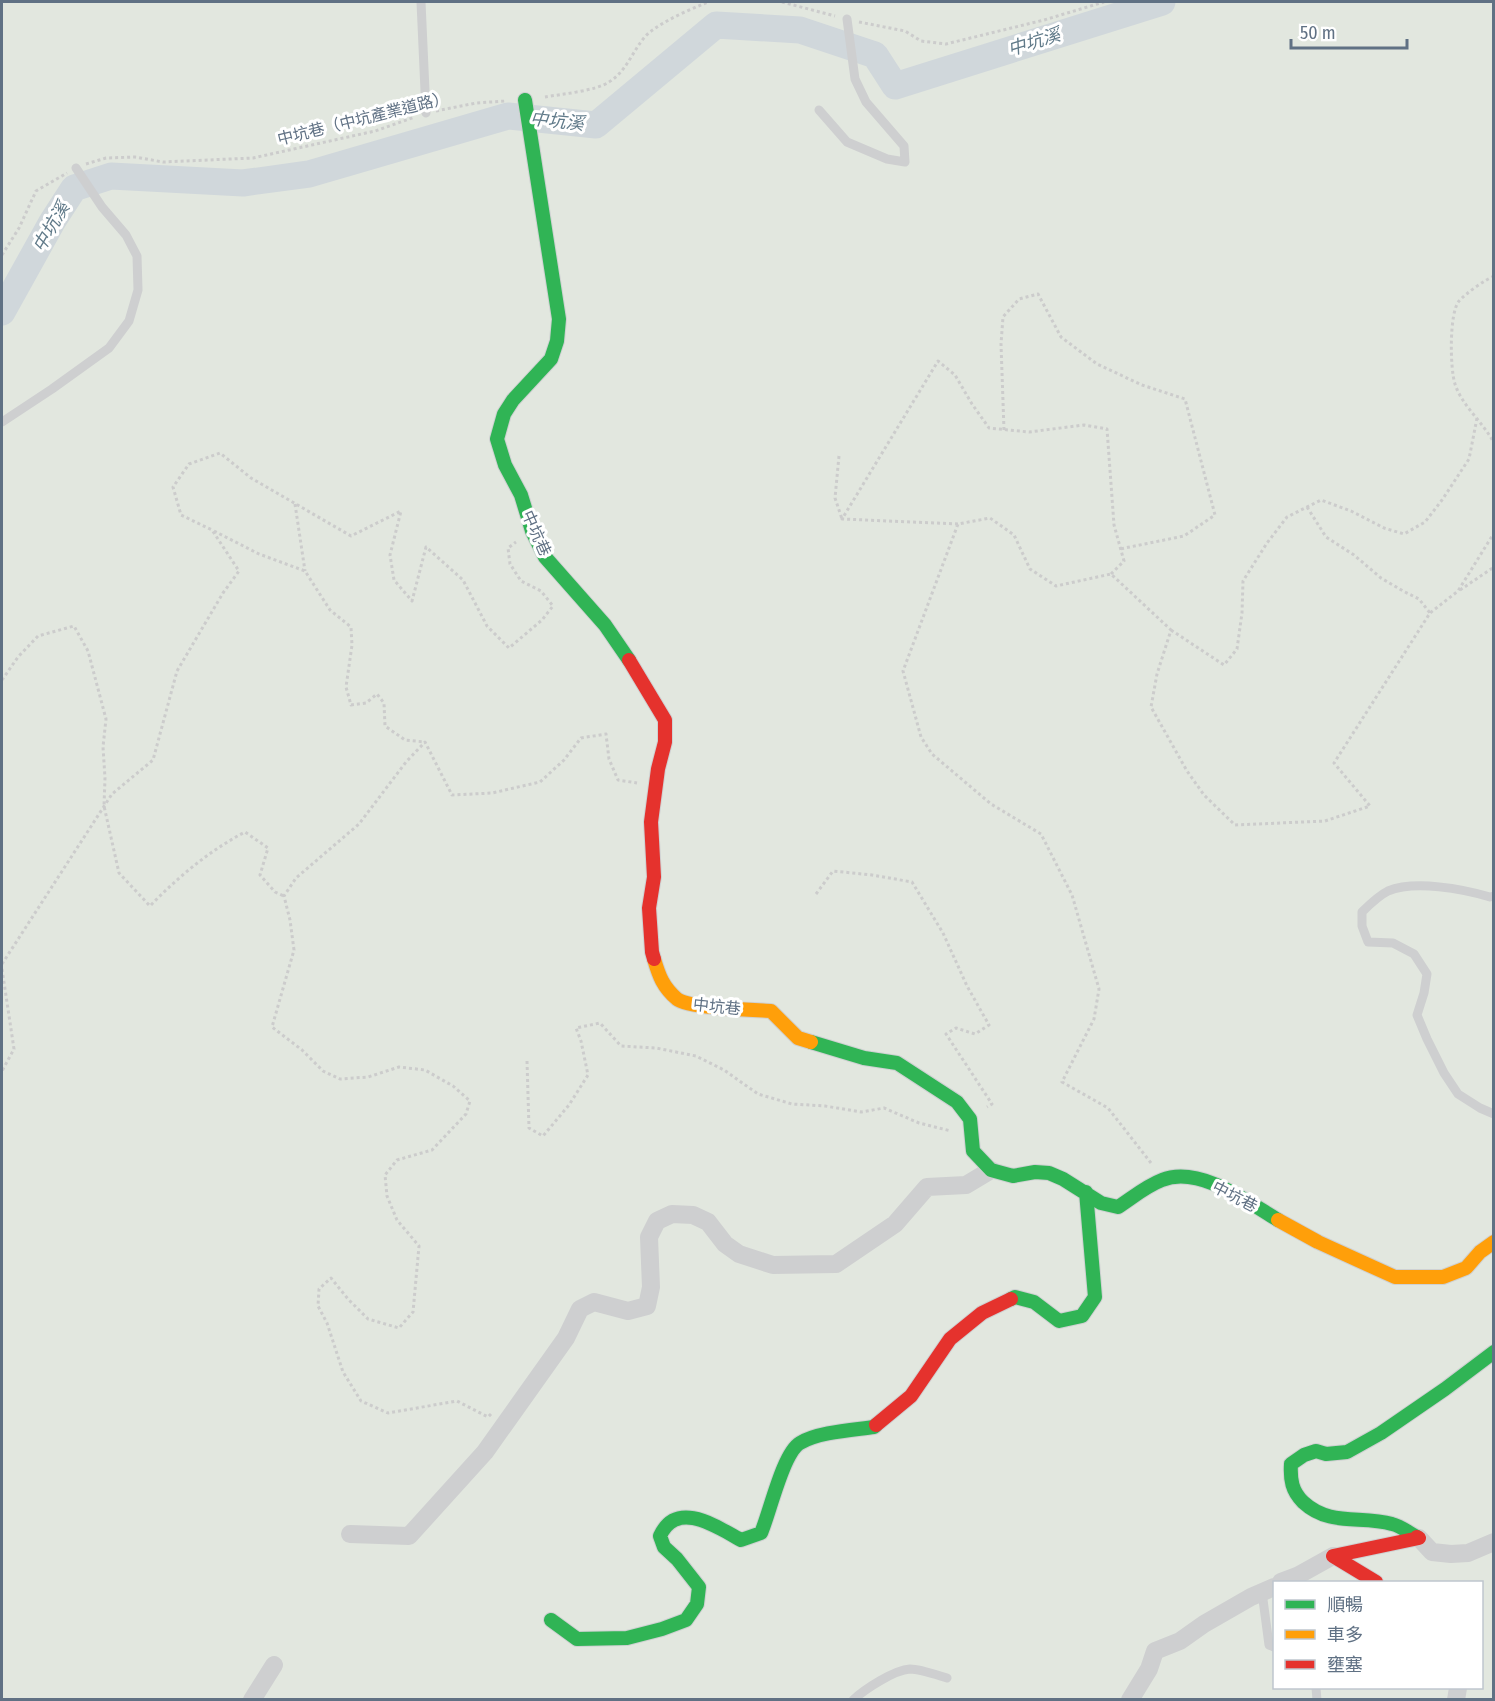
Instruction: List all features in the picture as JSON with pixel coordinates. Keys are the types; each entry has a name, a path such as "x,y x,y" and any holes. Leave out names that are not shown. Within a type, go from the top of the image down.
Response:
{"street":[{"name":"中坑巷","path":"525,100 559,319 557,341 551,359 513,400 504,414 497,439 505,465 521,495 532,531 545,557 610,633 666,720 665,742 658,769 651,822 654,877 649,908 652,952 661,981 679,1001 697,1005 771,1011 798,1038 864,1058 897,1063 957,1102 970,1119"},
{"path":"970,1119 973,1151 991,1170 1013,1176 1035,1172 1049,1173 1086,1192 1101,1203 1118,1207 1164,1179"},
{"path":"350,1534 409,1536 485,1452 566,1338 580,1309 594,1302 628,1311 647,1306 651,1287 649,1237 657,1221 672,1214 693,1215 708,1222 725,1244 739,1254 773,1265 836,1264 895,1224 927,1187 966,1185 991,1170"},
{"name":"中坑巷","path":"1164,1179 1180,1177 1216,1184 1318,1242 1395,1277 1443,1277 1466,1268 1480,1252 1494,1242"},
{"path":"551,1620 577,1639 627,1638 686,1620 697,1604 699,1587 677,1558 663,1547 660,1536 666,1524 679,1518 696,1517 741,1540 761,1533 786,1461 798,1444 814,1437 874,1427 911,1396 950,1340 982,1313 1015,1297 1034,1302 1059,1321 1082,1316 1095,1298 1086,1192"},
{"path":"1494,1352 1381,1433 1347,1452 1326,1454 1316,1451 1304,1455 1292,1464 1290,1479 1296,1495 1312,1510 1330,1517 1393,1524 1419,1538 1432,1552 1468,1553 1494,1542"},
{"path":"1284,1581 1333,1556 1419,1538"},
{"path":"1333,1556 1374,1581"},
{"path":"1130,1700 1149,1669 1155,1651 1180,1641 1204,1624 1268,1589"},
{"path":"252,1700 274,1665"}],"lane":[{"path":"421,2 426,113"},
{"path":"819,110 847,142 887,159 905,162 904,146 866,102 855,79 848,20"},
{"path":"2,422 109,348 129,321 138,290 136,256 126,235 102,207 76,168"},
{"path":"1494,896 1450,888 1409,887 1388,891 1362,912 1362,926 1368,942 1393,943 1414,954 1427,974 1417,1016 1426,1040 1458,1094 1494,1114"},
{"path":"1268,1589 1269,1645 1273,1646"},
{"path":"853,1700 865,1688 911,1669 947,1678"}],"path":[{"name":"中坑巷（中坑產業道路）","path":"2,255 19,228 36,191 76,168 106,158 135,157 163,162 253,158 375,131 426,113 476,102 525,100 582,91 608,83 626,67 649,33 708,2"},
{"path":"782,2 848,20 905,31 921,41 946,44 1044,20 1104,2"},
{"path":"1494,276 1458,302 1451,325 1454,383 1467,406 1494,442"},
{"path":"1004,430 1001,344 1003,317 1019,299 1038,294 1061,337 1097,364 1142,385 1185,399 1215,515 1184,536 1120,549"},
{"path":"938,362 955,375 989,428 1029,432 1084,425 1107,429 1114,525 1124,561 1111,574 1056,586 1030,568 1014,535 990,518 958,524 842,519 938,362"},
{"path":"1111,574 1171,630 1224,665 1237,649 1242,613 1243,581 1287,517 1321,500 1351,511 1384,528 1404,534 1425,522 1469,459 1477,418"},
{"path":"305,571 259,554 181,515 173,487 189,464 220,453 251,478 351,536 401,511 390,555 394,580 412,601 426,547 464,580 487,626 509,648 542,621 553,606 541,591 521,581 510,564 508,548 532,531"},
{"path":"839,456 835,498 842,519"},
{"path":"295,504 305,571 330,610 351,627 352,645 346,687 351,705 366,703 377,694 384,703 385,726 405,740 425,742"},
{"path":"1307,507 1326,537 1354,555 1381,578 1419,598 1430,613"},
{"path":"958,524 903,671 921,737 932,754 991,804 1041,834 1072,895 1099,989 1094,1019 1062,1082 1108,1108 1164,1179"},
{"path":"2,964 112,794 153,760 177,671 223,593 239,571 212,530"},
{"path":"1458,591 1494,533"},
{"path":"1171,630 1157,674 1151,707 1187,771 1204,795 1235,825 1325,821 1370,806 1334,763 1430,613 1494,567"},
{"path":"2,680 18,657 38,636 74,626 88,651 106,719 103,747 104,806 119,873 150,906 170,885 205,857 245,832 268,848 260,875 275,892 284,896"},
{"path":"425,742 452,795 492,794 540,782 564,760 581,738 606,734 609,759 618,780 656,785"},
{"path":"425,742 406,762 359,824 296,878 284,896 294,950 272,1027 302,1050 323,1071 340,1079 368,1077 399,1066 425,1070 453,1086 470,1101 466,1114 432,1149 397,1160 385,1176 387,1196 397,1220 419,1246 413,1312 399,1328 368,1319 331,1278 319,1289 318,1306 327,1323 343,1372 361,1401 388,1413 457,1401 488,1417 496,1410"},
{"path":"816,894 833,871 912,882 943,933 967,986 989,1025 975,1034 956,1028 946,1034 992,1104 970,1119"},
{"path":"2,969 14,1049 2,1071"},
{"path":"527,1061 529,1128 543,1136 569,1105 588,1076 576,1028 600,1023 621,1046 656,1048 696,1056 724,1070 758,1094 792,1104 825,1106 861,1112 884,1108 919,1123 952,1131"}],"shaded area":[{"path":"2,2 1493,2 1493,1699 2,1700"}],"waterway":[{"name":"中坑溪","path":"2,312 52,222 74,188 111,176 243,183 309,174 508,116 596,125 716,25 800,30 875,55 895,86 1162,2"}],"traffic: fast":[{"path":"525,100 559,319 557,341 551,359 513,400 504,414 497,439 505,465 521,495 532,531 545,557 605,625 629,660"},
{"path":"811,1042 864,1058 897,1063 957,1102 970,1119 973,1151 991,1170 1013,1176 1035,1172 1049,1173 1101,1203 1118,1207 1162,1180 1192,1177 1238,1195 1278,1220"},
{"path":"1011,1299 1015,1297 1034,1302 1059,1321 1082,1316 1095,1297 1086,1192"},
{"path":"1417,1537 1392,1524 1335,1518 1313,1510 1299,1498 1294,1489 1291,1480 1291,1464 1304,1455 1316,1451 1326,1454 1347,1452 1381,1433 1494,1352"},
{"path":"551,1620 577,1639 627,1638 686,1620 697,1604 699,1587 677,1559 664,1547 660,1536 667,1525 676,1519 687,1518 709,1523 741,1540 761,1533 788,1458 800,1443 826,1434 876,1425"}],"traffic: slow":[{"path":"654,959 662,981 677,999 694,1005 771,1011 798,1038 811,1042"},
{"path":"1278,1220 1318,1242 1395,1277 1443,1277 1466,1268 1480,1252 1494,1242"}],"traffic: jam":[{"path":"629,660 665,720 665,742 658,769 651,822 654,877 649,908 654,959"},
{"path":"876,1425 911,1396 950,1339 982,1313 1011,1299"},
{"path":"1374,1581 1333,1556 1419,1538 1417,1537"}]}
